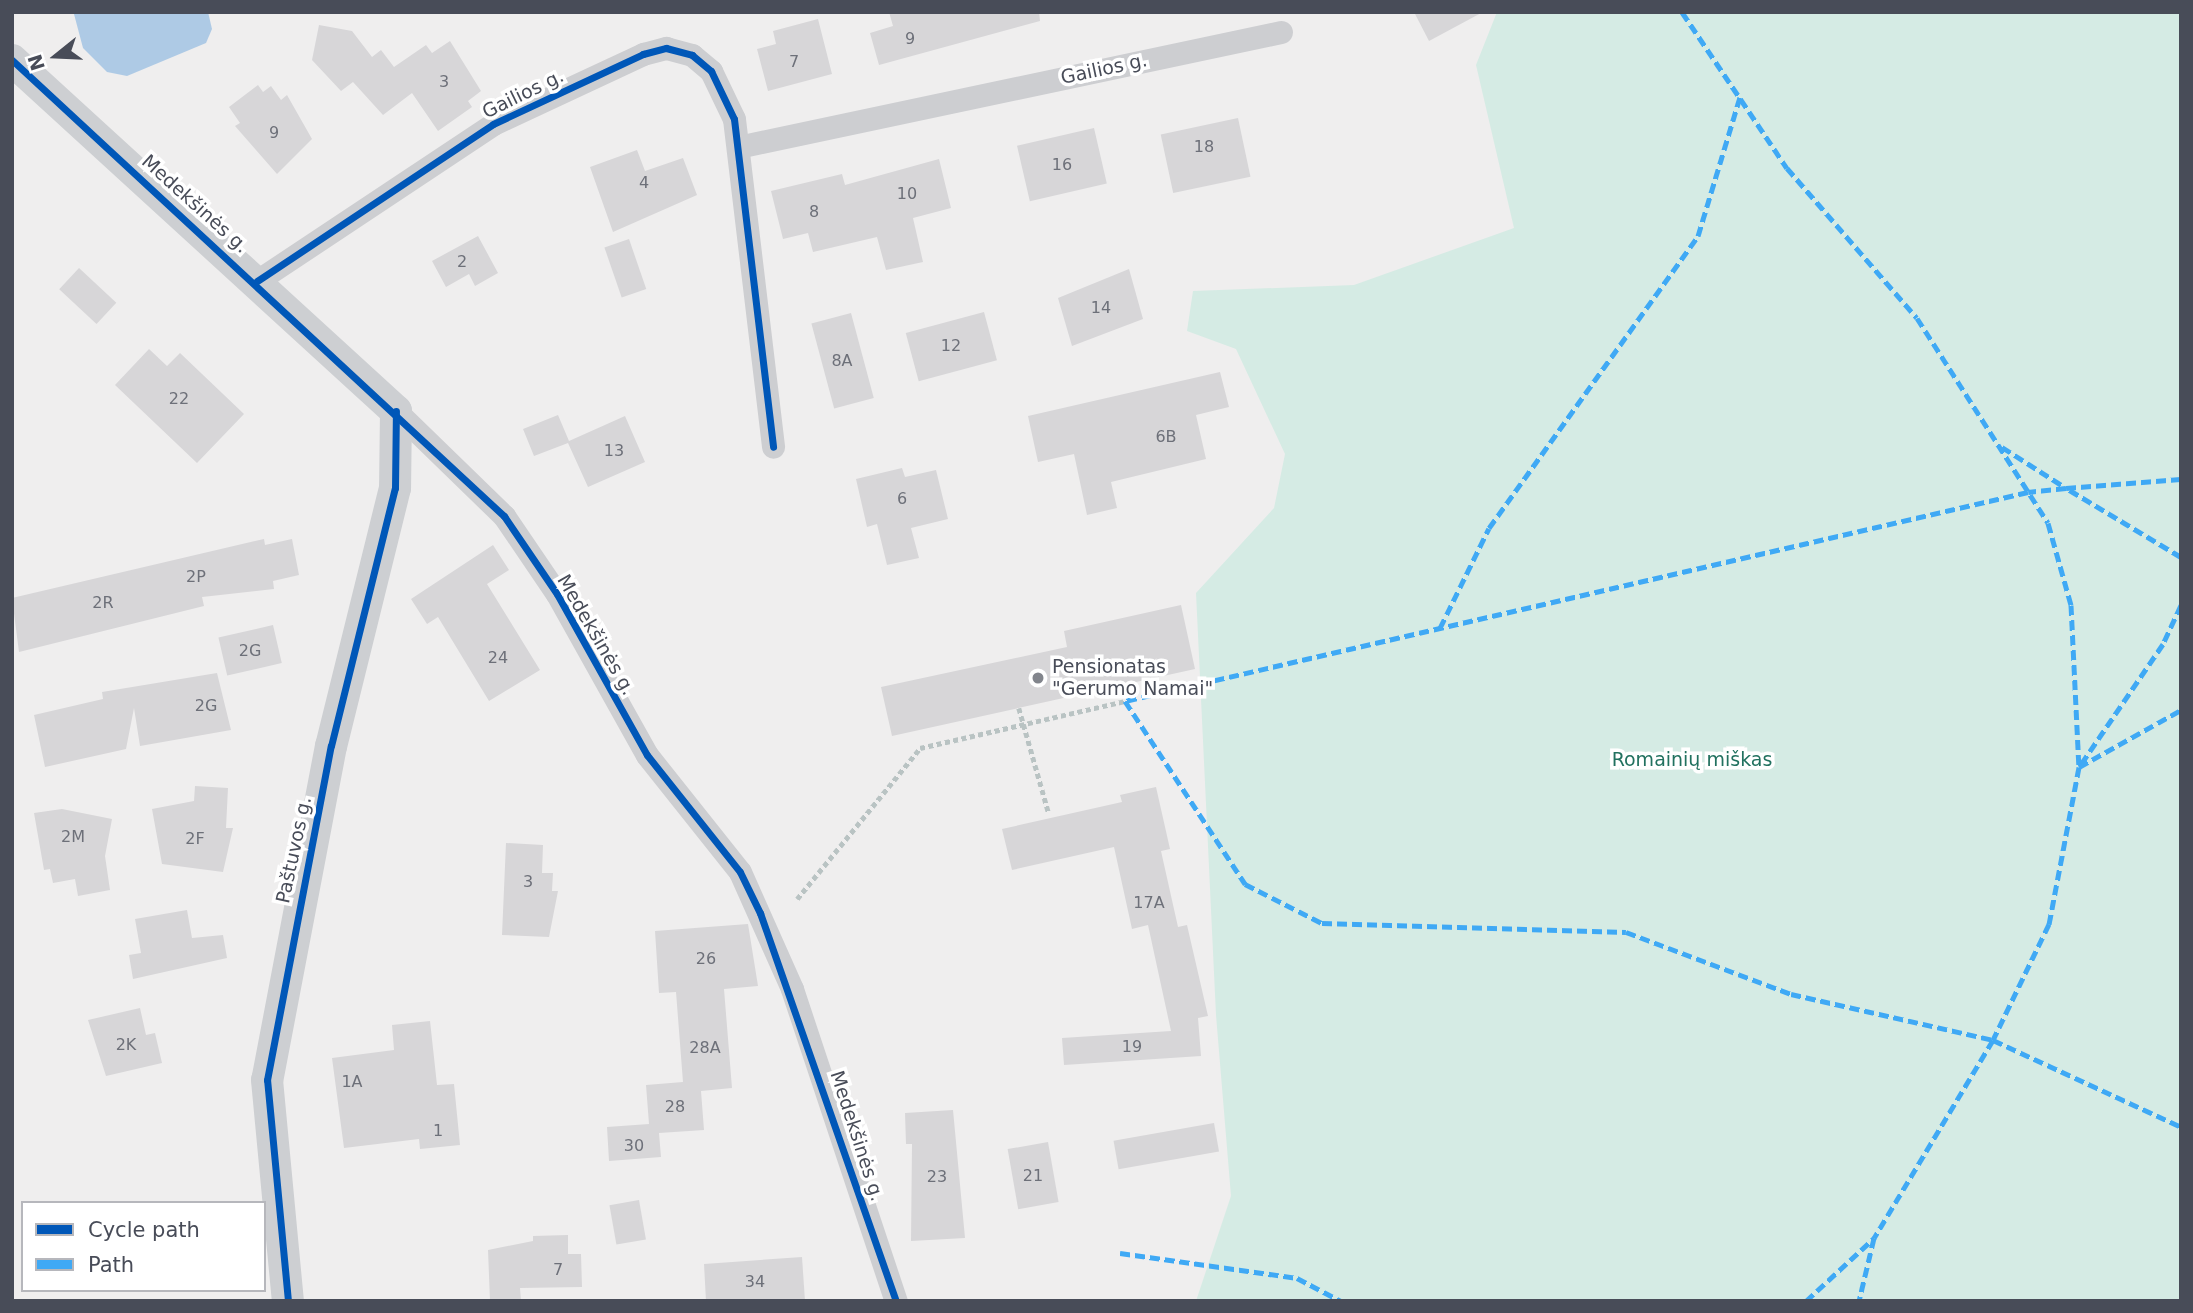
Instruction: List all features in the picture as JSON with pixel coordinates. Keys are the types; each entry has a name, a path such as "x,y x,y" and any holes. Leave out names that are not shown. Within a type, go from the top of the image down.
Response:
{"street":[{"name":"Gailios g.","path":"257,281 493,124 643,54 666,48 692,55 711,71 734,119 738,147 1281,32"},
{"name":"Medekšinės g.","path":"12,60 257,281 504,516 557,594 647,755 740,872 792,989 896,1301"},
{"path":"738,147 773,447"},
{"name":"Paštuvos g.","path":"288,1301 267,1080 331,746 396,488 396,411"}],"path":[{"path":"797,899 920,748 1125,701"},
{"path":"1019,708 1049,814"}],"green space":[{"name":"Romainių miškas","path":"1497,12 2181,12 2181,1301 1196,1301 1231,1196 1216,1015 1196,593 1274,508 1285,454 1236,349 1187,331 1193,291 1354,285 1514,228 1476,65"}],"water":[{"path":"208,12 212,29 206,43 127,76 107,72 83,48 74,14"}],"building":[{"path":"889,12 1039,12 1040,21 879,65 870,33 893,26"},
{"path":"1414,12 1483,12 1429,41"},
{"path":"818,19 832,74 768,91 757,49 776,44 773,31"},
{"path":"319,25 352,31 372,57 381,50 394,67 426,45 432,53 450,41 481,91 468,101 472,107 438,131 412,93 383,115 353,82 341,91 312,60"},
{"path":"258,85 263,92 271,86 281,100 287,95 312,139 277,174 235,126 240,123 229,107"},
{"path":"1238,118 1250,177 1173,193 1161,134"},
{"path":"1094,128 1107,184 1030,201 1017,146"},
{"path":"637,150 645,171 683,158 697,195 613,232 590,167"},
{"path":"939,159 951,208 913,218 923,262 886,270 877,237 813,252 808,233 783,239 771,191 842,174 845,185"},
{"path":"478,236 498,273 475,286 469,274 446,287 432,261"},
{"path":"629,239 646,289 622,298 604,247"},
{"path":"79,268 116,303 97,324 59,289"},
{"path":"1129,269 1143,319 1072,346 1058,298"},
{"path":"984,312 997,360 919,381 906,333"},
{"path":"851,313 874,398 834,409 811,324"},
{"path":"149,349 167,366 180,353 244,414 197,463 115,385"},
{"path":"1220,372 1229,407 1196,415 1206,459 1111,482 1117,508 1087,515 1074,454 1038,462 1028,416"},
{"path":"558,415 569,441 625,416 645,462 588,487 568,443 534,456 523,429"},
{"path":"902,468 905,477 936,470 948,519 911,528 919,558 887,565 877,524 867,527 856,479"},
{"path":"264,539 265,545 292,539 299,575 273,581 274,589 202,597 204,606 19,652 12,598"},
{"path":"493,545 509,570 487,584 540,670 489,701 438,617 427,624 411,599"},
{"name":"Pensionatas \"Gerumo Namai\"","path":"1181,605 1195,669 892,736 881,687 1067,647 1064,631"},
{"path":"273,625 282,663 227,676 218,638"},
{"path":"217,673 231,730 140,746 134,708 126,749 45,767 34,715 103,699 102,692"},
{"path":"195,786 228,788 226,828 233,828 223,872 162,864 152,809 194,801"},
{"path":"1156,787 1170,849 1161,851 1178,927 1187,925 1208,1016 1198,1018 1201,1056 1064,1065 1062,1038 1171,1031 1148,925 1132,929 1114,847 1012,870 1002,829 1122,802 1120,795"},
{"path":"62,809 112,819 105,856 110,890 78,896 75,879 53,883 50,869 44,870 34,813"},
{"path":"506,843 543,845 542,873 553,873 552,891 558,891 549,937 502,935"},
{"path":"187,910 192,938 223,935 227,958 133,979 129,955 141,953 135,919"},
{"path":"748,924 758,986 724,989 732,1088 701,1091 704,1130 659,1133 661,1157 609,1161 607,1127 649,1124 646,1085 683,1082 676,992 659,993 655,931"},
{"path":"140,1008 146,1035 155,1033 162,1063 106,1076 88,1020"},
{"path":"430,1021 437,1085 454,1084 460,1145 420,1149 419,1139 344,1148 332,1058 394,1050 392,1025"},
{"path":"953,1110 965,1238 911,1241 912,1144 906,1144 905,1113"},
{"path":"1214,1123 1219,1152 1119,1169 1114,1141"},
{"path":"1048,1142 1059,1202 1018,1209 1008,1149"},
{"path":"639,1200 646,1239 616,1245 609,1205"},
{"path":"568,1235 568,1254 581,1254 582,1287 520,1288 521,1301 490,1301 488,1250 533,1241 533,1236"},
{"path":"802,1257 805,1301 706,1301 704,1264"}],"marked path":[{"path":"1682,12 1787,168 1917,318 2048,523 2071,605 2079,767 2049,924 1993,1040 1874,1238 1859,1301"},
{"path":"1440,628 1489,528 1698,236 1740,97"},
{"path":"2002,447 2066,488 2181,479"},
{"path":"2181,557 2066,488 2028,492 1125,701 1245,884 1322,923 1626,932 1791,994 1993,1040 2181,1127"},
{"path":"2181,605 2163,644 2079,767 2181,710"},
{"path":"1806,1301 1874,1238"},
{"path":"1120,1253 1297,1278 1341,1301"}],"cycle path":[{"path":"257,281 493,124 643,54 666,48 692,55 711,71 734,119 773,447"},
{"path":"12,60 504,516 557,594 647,755 740,872 760,913 896,1301"},
{"path":"288,1301 267,1080 331,746 395,488 396,411"}],"place":[{"name":"Pensionatas \"Gerumo Namai\"","path":"1038,678"}]}
